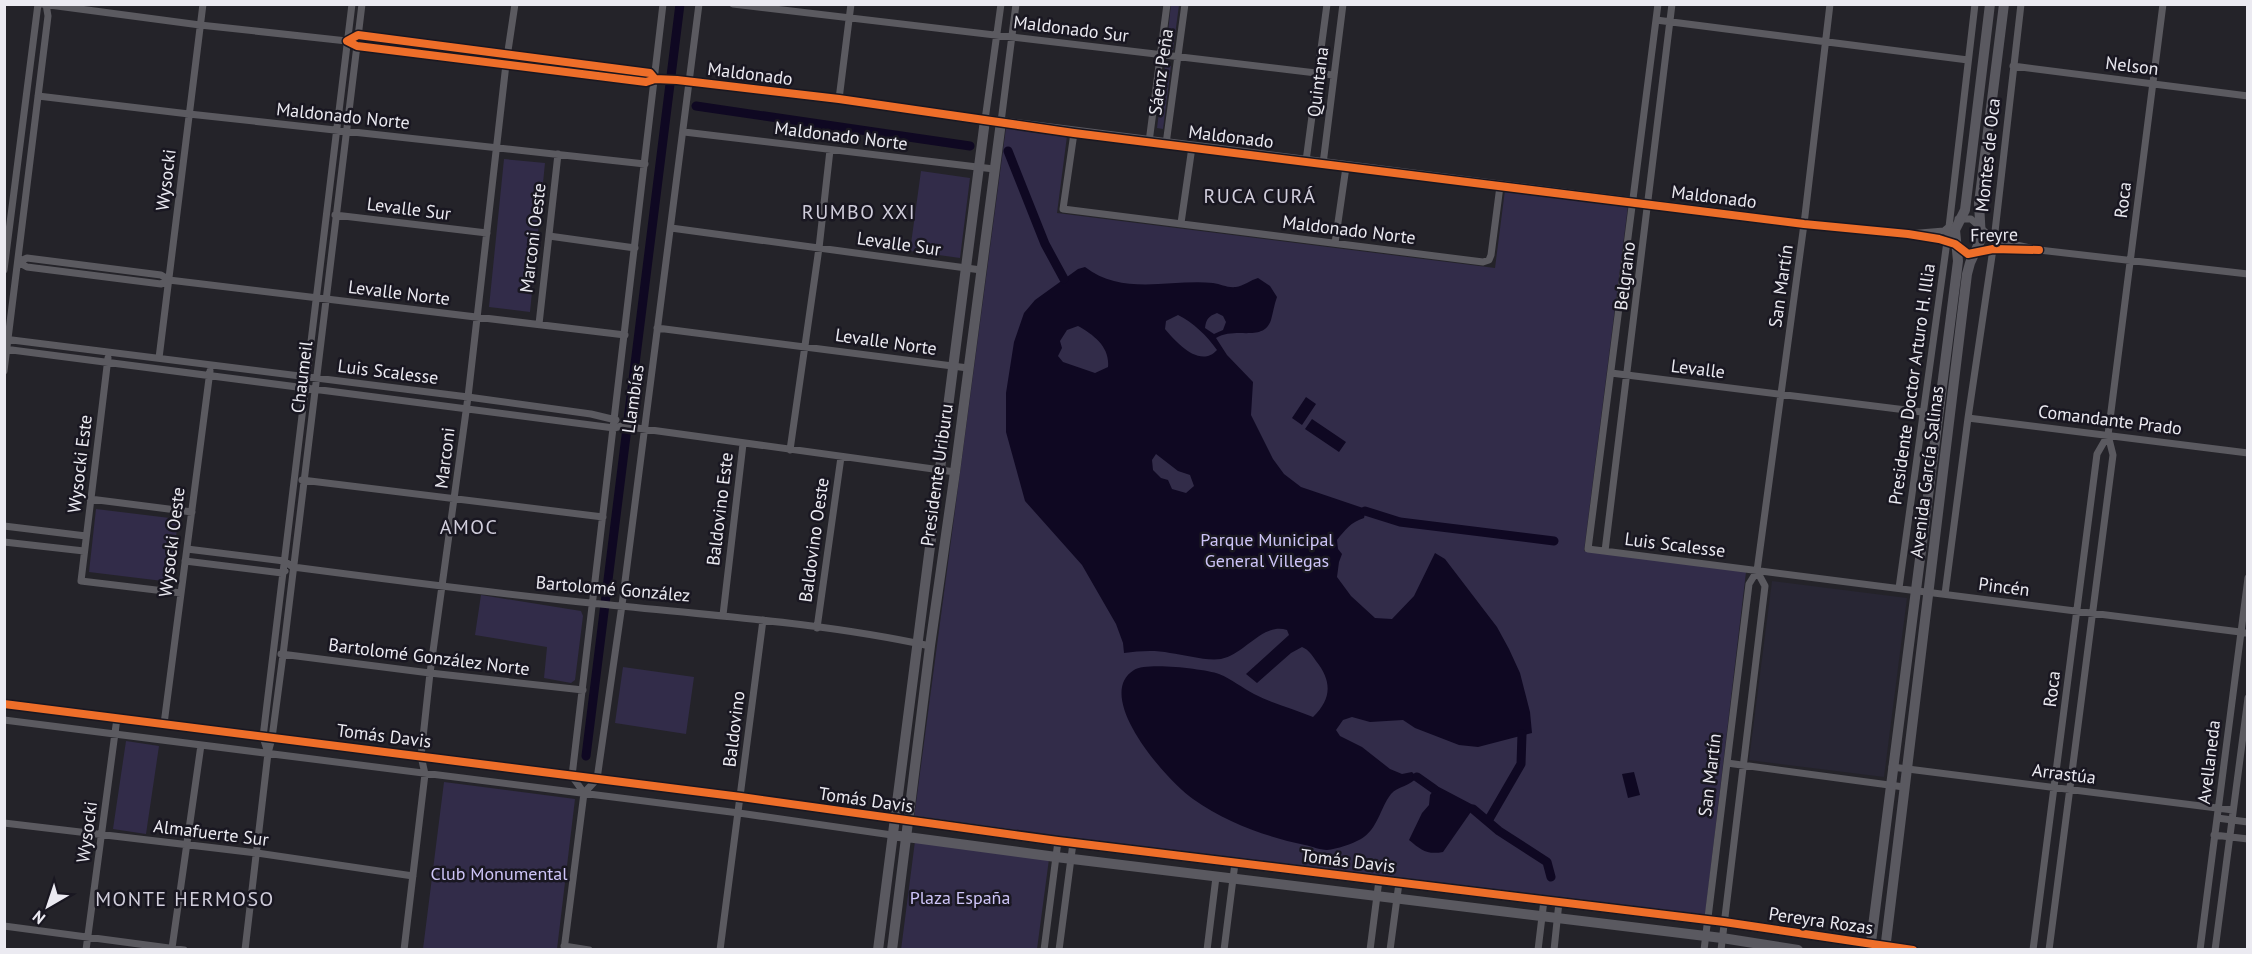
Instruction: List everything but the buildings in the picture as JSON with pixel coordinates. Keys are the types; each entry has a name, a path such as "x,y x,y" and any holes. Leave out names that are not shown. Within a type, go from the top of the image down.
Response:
{"street":[{"name":"Wysocki","path":"159,358 203,4"},
{"name":"Chaumeil","path":"268,753 263,737 352,4"},
{"name":"Chaumeil","path":"245,950 268,753 273,738 318,378 362,4"},
{"name":"Marconi","path":"404,950 425,774 421,756 430,674 467,408 507,55 515,4"},
{"name":"Llambías","path":"615,419 663,4"},
{"name":"Llambías","path":"597,779 622,605 699,4"},
{"name":"Maldonado Sur","path":"733,4 1333,75"},
{"path":"839,99 851,4"},
{"name":"Presidente Uriburu","path":"878,950 916,643 1001,4"},
{"name":"Presidente Uriburu","path":"892,950 910,821 930,646 956,472 1016,4"},
{"name":"Sáenz Peña","path":"1149,142 1167,4"},
{"name":"Sáenz Peña","path":"1166,144 1185,4"},
{"name":"Quintana","path":"1306,161 1327,4"},
{"name":"Quintana","path":"1323,164 1343,4"},
{"name":"Belgrano","path":"1588,549 1658,4"},
{"name":"Belgrano","path":"1605,551 1672,4"},
{"name":"San Martín","path":"1704,950 1749,584 1757,570 1804,224 1830,4"},
{"name":"Presidente Doctor Arturo H. Illia","path":"1899,588 1922,412 1951,243 1949,227 1975,4"},
{"name":"Avenida García Salinas","path":"1870,947 1956,277 1958,257 1951,243 1965,210 1990,4"},
{"name":"Avenida García Salinas","path":"1885,948 1967,273 1981,239 1979,203 2004,4"},
{"name":"Montes de Oca","path":"1945,594 1993,249 2021,4"},
{"name":"Roca","path":"2049,950 2112,455 2108,435 2163,4"},
{"name":"Maldonado","path":"43,5 347,41 357,46 646,82 655,79 677,80 839,99 1074,133 1804,224"},
{"path":"4,372 48,16 43,5"},
{"path":"4,270 43,5"},
{"path":"1656,20 1968,60"},
{"name":"Maldonado","path":"358,35 650,73 655,79"},
{"path":"347,41 358,35"},
{"name":"Nelson","path":"2013,66 2247,96"},
{"name":"Maldonado Norte","path":"38,96 645,164"},
{"name":"Maldonado Norte","path":"684,132 994,170"},
{"name":"Maldonado Norte","path":"1074,133 1063,209 1475,261 1489,260 1491,255 1500,186"},
{"path":"1181,224 1192,147"},
{"path":"790,450 819,248 830,150"},
{"name":"Marconi Oeste","path":"538,324 558,154"},
{"path":"1335,243 1346,166"},
{"name":"Levalle Sur","path":"327,214 487,233"},
{"name":"Freyre","path":"1908,234 1944,231 1962,218 1971,219 1994,240 2039,250 2247,274"},
{"name":"Freyre","path":"1804,224 1908,234 1951,243 1964,253 1974,254 1993,249 2039,250"},
{"name":"Levalle Sur","path":"670,228 981,270"},
{"path":"549,236 635,248"},
{"name":"Levalle Norte","path":"18,262 27,258 161,275 169,280 625,335"},
{"name":"Levalle Norte","path":"657,328 968,368"},
{"name":"Luis Scalesse","path":"7,339 468,397 615,419"},
{"name":"Luis Scalesse","path":"6,349 956,472"},
{"name":"Wysocki Este","path":"109,352 81,581 181,593"},
{"name":"Wysocki Oeste","path":"164,724 210,365"},
{"name":"Levalle","path":"1611,373 1781,394"},
{"path":"1781,394 1922,412"},
{"name":"Comandante Prado","path":"1968,418 2247,453"},
{"path":"615,419 618,427"},
{"name":"Llambías","path":"572,776 597,604 603,517 618,427"},
{"name":"Roca","path":"2033,950 2097,454 2108,435"},
{"name":"Baldovino Este","path":"723,615 743,444"},
{"name":"Baldovino Oeste","path":"817,628 841,457"},
{"path":"295,480 603,517"},
{"path":"90,498 192,512"},
{"path":"4,526 86,536"},
{"path":"4,542 84,551"},
{"name":"Bartolomé González","path":"187,549 284,561 293,567 441,586 763,620 930,646"},
{"name":"Luis Scalesse","path":"1588,549 1757,570"},
{"path":"185,561 282,573 293,567"},
{"name":"San Martín","path":"1721,944 1765,586 1757,570"},
{"name":"Pincén","path":"1757,570 2244,632"},
{"name":"Avellaneda","path":"2200,950 2214,835 2244,632 2247,578"},
{"name":"Baldovino","path":"720,950 763,620"},
{"name":"Bartolomé González Norte","path":"273,653 430,674 583,690"},
{"name":"Avellaneda","path":"2215,950 2247,698"},
{"name":"Tomás Davis","path":"4,704 741,797 1073,843 1724,922"},
{"name":"Wysocki","path":"86,950 117,718"},
{"name":"Tomás Davis","path":"4,720 739,813 1071,859 1705,936 1721,944"},
{"path":"172,948 201,745"},
{"path":"1727,763 1904,787"},
{"name":"Arrastúa","path":"1892,767 2233,810"},
{"path":"572,776 584,793"},
{"path":"589,950 564,948 584,793 597,779"},
{"path":"2217,818 2247,822"},
{"name":"Almafuerte Sur","path":"4,823 257,853 413,876"},
{"path":"2214,835 2247,839"},
{"path":"1044,950 1058,841"},
{"path":"1059,950 1073,843"},
{"path":"1224,950 1235,863"},
{"path":"1207,950 1216,876"},
{"path":"1370,950 1379,880"},
{"path":"1390,950 1399,883"},
{"path":"1538,950 1544,900"},
{"path":"1554,950 1559,902"},
{"name":"Pereyra Rozas","path":"1724,922 1870,947 1913,950"},
{"path":"4,926 184,950"},
{"name":"Pereyra Rozas","path":"1721,944 1798,950"}],"shaded area":[{"path":"1085,267 1099,276 1130,284 1197,282 1236,287 1258,278 1270,286 1277,297 1267,327 1255,333 1232,333 1216,338 1227,355 1253,382 1251,415 1273,459 1284,474 1301,487 1366,509 1364,518 1352,524 1337,540 1338,549 1342,554 1337,577 1351,596 1375,618 1392,619 1414,596 1435,553 1445,559 1497,627 1509,649 1520,673 1530,712 1532,733 1478,747 1459,745 1415,728 1403,720 1370,722 1352,717 1343,720 1336,730 1340,736 1362,747 1390,769 1402,774 1412,772 1417,777 1391,794 1367,835 1349,844 1327,850 1275,837 1233,822 1193,799 1167,775 1138,738 1127,717 1122,699 1123,682 1134,670 1163,666 1219,674 1261,698 1313,717 1327,697 1327,683 1321,668 1302,647 1291,653 1257,683 1246,674 1289,635 1287,630 1270,631 1238,652 1221,659 1202,659 1159,651 1124,653 1116,624 1082,565 1025,501 1006,432 1006,393 1014,342 1024,313 1035,300 1078,269","holes":["1217,313 1223,316 1226,322 1223,330 1214,334 1205,328 1210,317","1178,315 1184,318 1199,330 1217,350 1203,357 1189,352 1165,329 1166,321","1078,326 1100,342 1106,353 1108,367 1095,373 1063,362 1058,356 1062,348 1060,341 1067,330","1156,454 1178,471 1190,475 1194,486 1186,493 1172,489 1168,480 1161,478 1153,470 1152,460"]},
{"path":"1306,397 1316,404 1302,425 1292,418"},
{"path":"1312,419 1346,442 1339,452 1305,429"},
{"path":"1772,581 1907,598 1884,777 1749,760"},
{"path":"1634,772 1640,795 1628,798 1622,774"},
{"path":"1437,786 1475,806 1443,852 1433,853 1421,849 1409,840 1422,813 1429,805 1430,795"}],"green space":[{"path":"1171,5 1179,5 1173,50 1166,49"},
{"path":"1165,65 1171,66 1163,129 1157,128"},
{"name":"Parque Municipal General Villegas","path":"1006,128 1067,136 1057,213 1495,268 1505,190 1628,206 1584,551 1746,572 1705,916 914,818"},
{"path":"504,159 545,163 530,312 489,307"},
{"path":"921,171 970,178 960,258 910,251"},
{"path":"96,509 178,519 171,582 89,572"},
{"path":"481,595 581,611 583,616 575,680 571,683 544,678 547,647 475,635"},
{"path":"623,667 694,677 686,734 615,723"},
{"path":"126,741 159,746 146,834 113,829"},
{"name":"Club Monumental","path":"444,782 575,799 557,949 423,949"},
{"name":"Plaza España","path":"915,841 1049,859 1037,949 901,950"}],"waterway":[{"path":"586,756 680,4"},
{"path":"696,106 970,146"},
{"path":"1008,151 1045,244 1064,279"},
{"path":"1365,511 1400,522 1554,541"},
{"path":"1488,821 1521,764 1522,734"},
{"path":"1417,777 1434,789"},
{"path":"1473,809 1499,831 1547,862 1551,877"}],"cycle path":[{"path":"655,79 650,73 358,35 347,41 357,46 646,82 655,79 677,80 839,99 1074,133 1804,224 1908,234 1955,244 1968,254 1993,249 2039,250"},
{"path":"4,704 741,797 1058,841 1724,922 1913,950"}],"district":[{"name":"RUCA CURÁ","path":"1260,196"},
{"name":"RUMBO XXI","path":"859,212"},
{"name":"AMOC","path":"469,527"},
{"name":"MONTE HERMOSO","path":"185,899"}]}
